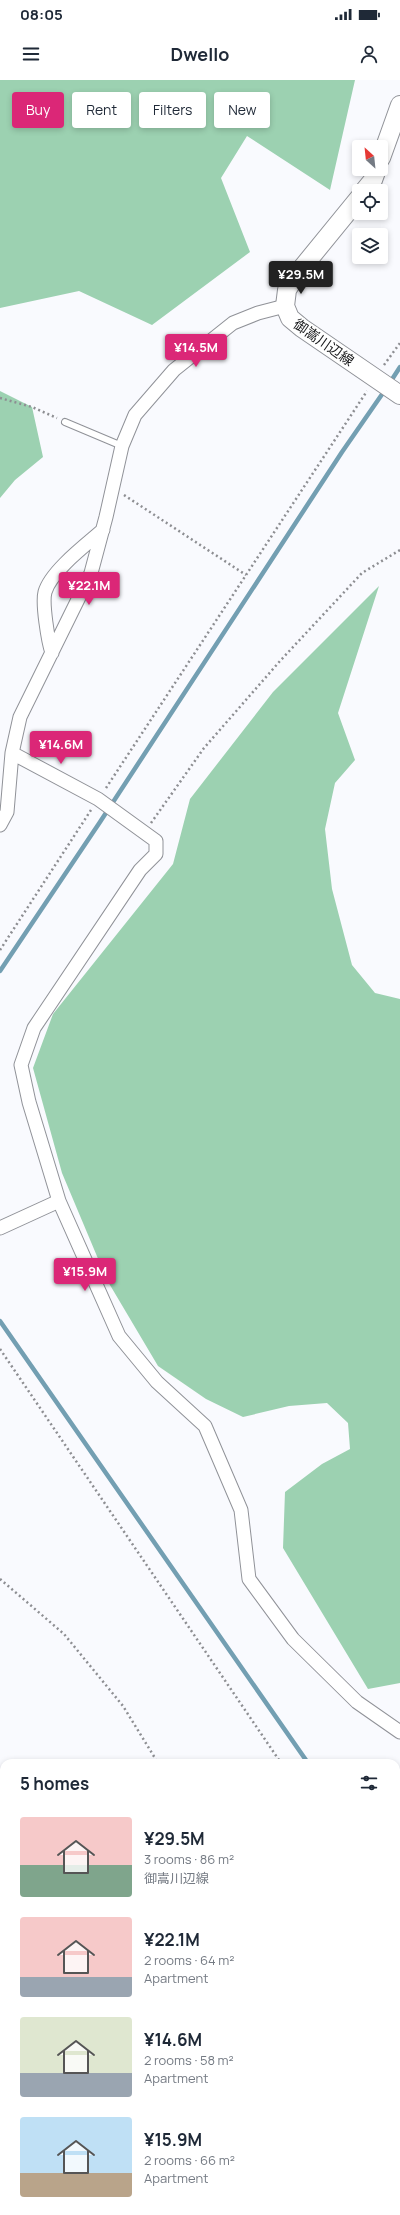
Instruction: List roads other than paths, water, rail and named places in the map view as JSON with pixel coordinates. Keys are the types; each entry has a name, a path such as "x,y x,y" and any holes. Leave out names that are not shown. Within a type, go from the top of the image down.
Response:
{"main road":[{"path":"387,140 400,105"},
{"name":"御嵩川辺線","path":"352,206 296,274 287,290 284,306 290,318 302,328 388,387"}],"street":[{"path":"0,825 7,812 12,753 20,717 91,573 103,530 122,446 135,415 174,370 233,323 258,313 284,306"},
{"path":"52,653 47,638 45,592 62,566 103,530"},
{"path":"12,753 98,799 145,831 156,841 156,854 140,870 34,1028 22,1065 29,1102 59,1201 119,1336 157,1382 205,1426 241,1510 249,1579 293,1639 357,1702 400,1732"},
{"path":"0,1228 59,1201"}],"lane":[{"path":"65,422 122,446"}],"waterway":[{"path":"389,384 400,367"},
{"path":"0,971 100,822 342,452 385,390"},
{"path":"0,1321 305,1759"}]}
